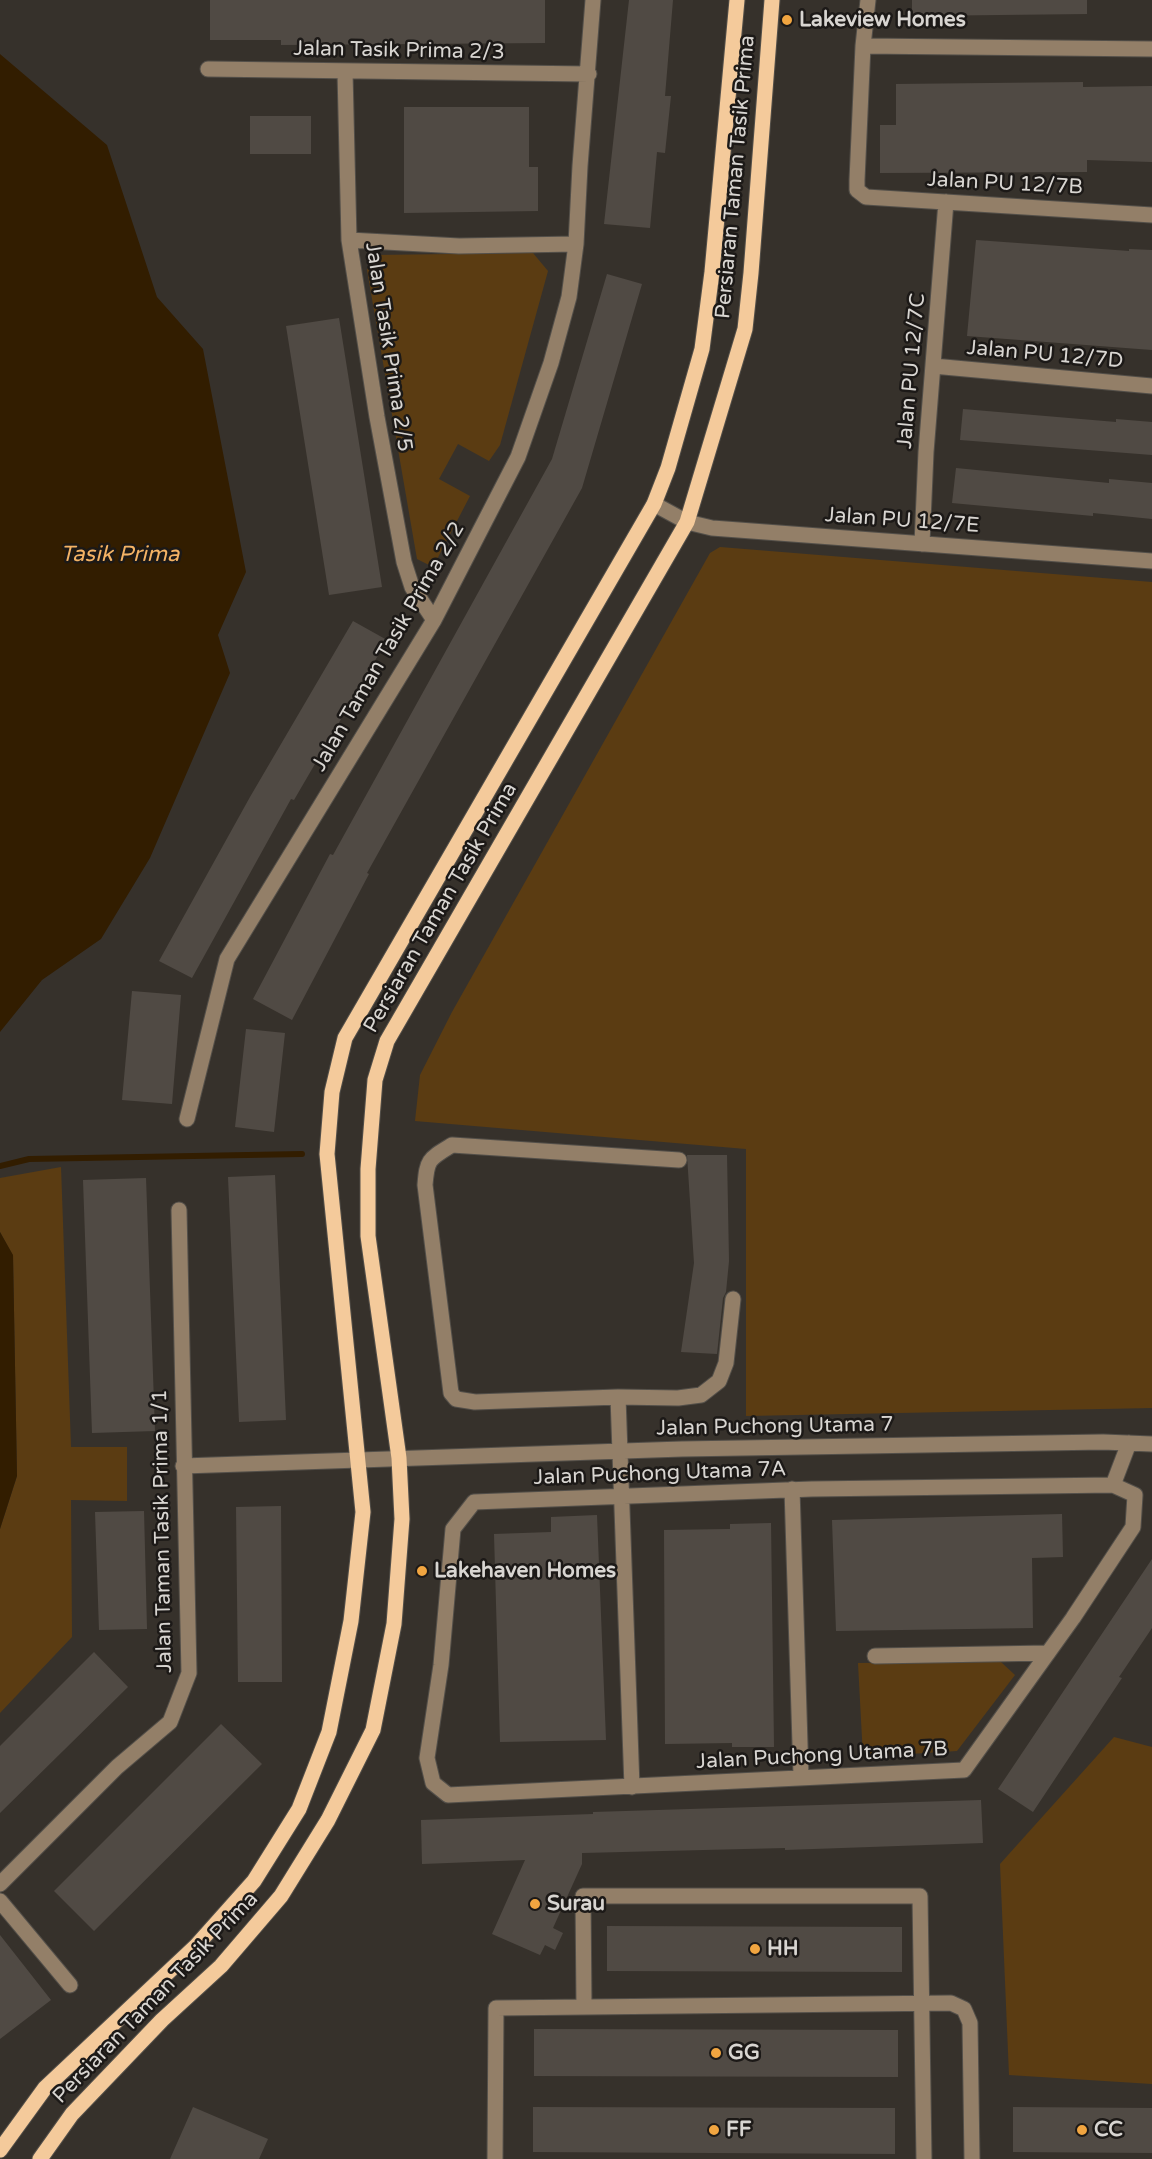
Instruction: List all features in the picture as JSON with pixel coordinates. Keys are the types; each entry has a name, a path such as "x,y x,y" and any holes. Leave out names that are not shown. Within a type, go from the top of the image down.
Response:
{"main road":[{"name":"Persiaran Taman Tasik Prima","path":"0,2150 45,2088 196,1946 254,1881 299,1809 329,1732 351,1621 363,1512 327,1154 332,1092 345,1038 654,504 668,468 702,349 712,272 737,0"},
{"name":"Persiaran Taman Tasik Prima","path":"40,2159 72,2114 162,2020 221,1966 280,1896 328,1820 373,1731 394,1624 402,1519 399,1458 368,1236 368,1169 375,1080 387,1041 687,522 745,329 752,273 772,0"}],"street":[{"name":"Jalan Taman Tasik Prima 2/2","path":"186,1119 227,959 434,620 518,457 551,363 569,297 576,244 593,0"},
{"path":"868,0 863,46 1152,48"},
{"name":"Jalan PU 12/7B","path":"863,46 857,190 866,197 1152,215"},
{"name":"Jalan Tasik Prima 2/3","path":"208,69 589,74"},
{"name":"Jalan Tasik Prima 2/5","path":"345,72 349,240 377,417 404,562 412,586 434,620"},
{"name":"Jalan PU 12/7C","path":"922,544 926,452 946,202"},
{"path":"349,240 459,246 576,244"},
{"name":"Jalan PU 12/7D","path":"933,366 1152,386"},
{"name":"Jalan PU 12/7E","path":"654,504 687,522 712,528 1152,561"},
{"path":"679,1160 452,1145 430,1160 426,1169 425,1185 451,1393 456,1399 476,1402 618,1397 678,1398 701,1395 719,1381 726,1363 734,1299"},
{"name":"Jalan Taman Tasik Prima 1/1","path":"0,1884 117,1767 170,1722 189,1673 179,1210"},
{"path":"618,1397 632,1787"},
{"name":"Jalan Puchong Utama 7","path":"183,1466 621,1451 1102,1442 1152,1444"},
{"path":"1113,1485 1129,1443"},
{"name":"Jalan Puchong Utama 7A","path":"427,1758 441,1665 453,1529 474,1502 792,1489 1113,1485"},
{"name":"Jalan Puchong Utama 7B","path":"427,1758 433,1783 448,1795 632,1787 801,1776 964,1770 1048,1653 1133,1527 1135,1495 1113,1485"},
{"path":"792,1489 801,1776"},
{"path":"875,1656 1048,1653"},
{"path":"584,2007 583,1896 920,1896 924,2159"},
{"path":"0,1901 70,1985"},
{"path":"495,2159 496,2008 951,2002 964,2009 970,2023 972,2159"}],"shaded area":[{"path":"533,253 548,271 500,445 489,461 458,444 439,479 470,496 433,567 417,559 367,270 374,255"},
{"path":"720,547 1152,582 1152,1408 746,1416 746,1149 415,1121 420,1075 452,1012 710,553"},
{"path":"61,1167 71,1447 127,1447 127,1501 71,1500 72,1637 0,1713 0,1529 17,1476 13,1256 0,1232 0,1178"},
{"path":"1001,1662 1015,1675 957,1751 863,1757 858,1663"},
{"path":"1114,1737 1152,1747 1152,2084 1009,2075 1000,1864"}],"water":[{"name":"Tasik Prima","path":"0,54 107,145 157,297 203,349 246,572 218,635 230,673 150,858 101,939 42,980 0,1032"},
{"path":"0,1232 13,1255 17,1476 0,1529"}],"building":[{"path":"210,0 545,0 545,43 281,45 281,40 210,40"},
{"path":"629,0 673,0 665,96 671,96 665,153 657,152 650,228 604,224"},
{"path":"912,0 1087,0 1087,14 912,16"},
{"path":"1083,82 1083,87 1152,86 1152,162 1087,160 1087,172 880,173 880,125 896,125 896,84"},
{"path":"404,107 529,107 529,167 538,167 538,211 404,213"},
{"path":"250,116 311,116 311,154 250,154"},
{"path":"976,240 1129,251 1129,249 1152,250 1152,350 967,336"},
{"path":"607,274 642,284 582,488 367,873 369,874 292,1020 253,999 330,854 333,855 552,459"},
{"path":"339,318 382,587 329,595 286,326"},
{"path":"963,409 1116,422 1116,419 1152,422 1152,455 960,440"},
{"path":"956,468 1109,483 1109,479 1152,483 1152,519 952,503"},
{"path":"353,621 387,640 294,800 291,799 192,978 159,961 250,797"},
{"path":"132,991 181,995 172,1104 122,1100"},
{"path":"246,1029 285,1033 274,1132 235,1127"},
{"path":"687,1155 727,1155 729,1261 717,1354 681,1352 694,1263"},
{"path":"275,1175 286,1420 239,1422 228,1177"},
{"path":"146,1178 155,1431 92,1433 83,1180"},
{"path":"281,1506 282,1682 238,1682 236,1507"},
{"path":"144,1511 147,1629 99,1630 95,1512"},
{"path":"1062,1514 1063,1557 1032,1558 1033,1628 836,1631 832,1520"},
{"path":"597,1515 606,1740 500,1742 494,1534 551,1532 551,1517"},
{"path":"771,1523 774,1747 732,1747 732,1743 665,1744 664,1530 730,1529 730,1524"},
{"path":"1152,1559 1152,1628 1119,1677 1122,1678 1033,1812 998,1789"},
{"path":"94,1652 128,1687 0,1813 0,1746"},
{"path":"221,1724 262,1764 94,1931 54,1891"},
{"path":"981,1800 983,1843 785,1850 785,1848 582,1853 582,1864 553,1928 563,1933 555,1950 545,1945 540,1955 492,1934 525,1860 422,1864 421,1820 593,1814 593,1812"},
{"name":"HH","path":"607,1926 902,1927 902,1972 607,1971"},
{"path":"0,1935 51,2000 0,2039"},
{"name":"GG","path":"534,2029 898,2030 898,2077 534,2076"},
{"path":"193,2107 268,2139 259,2159 170,2159"},
{"name":"FF","path":"533,2107 895,2108 895,2154 533,2152"},
{"name":"CC","path":"1013,2107 1152,2108 1152,2153 1013,2152"}],"waterway":[{"path":"0,1166 29,1159 302,1154"}],"place":[{"name":"Lakeview Homes","path":"787,20"},
{"name":"Lakehaven Homes","path":"422,1571"},
{"name":"Surau","path":"535,1904"},
{"name":"HH","path":"755,1949"},
{"name":"GG","path":"716,2053"},
{"name":"FF","path":"714,2130"},
{"name":"CC","path":"1082,2130"}]}
